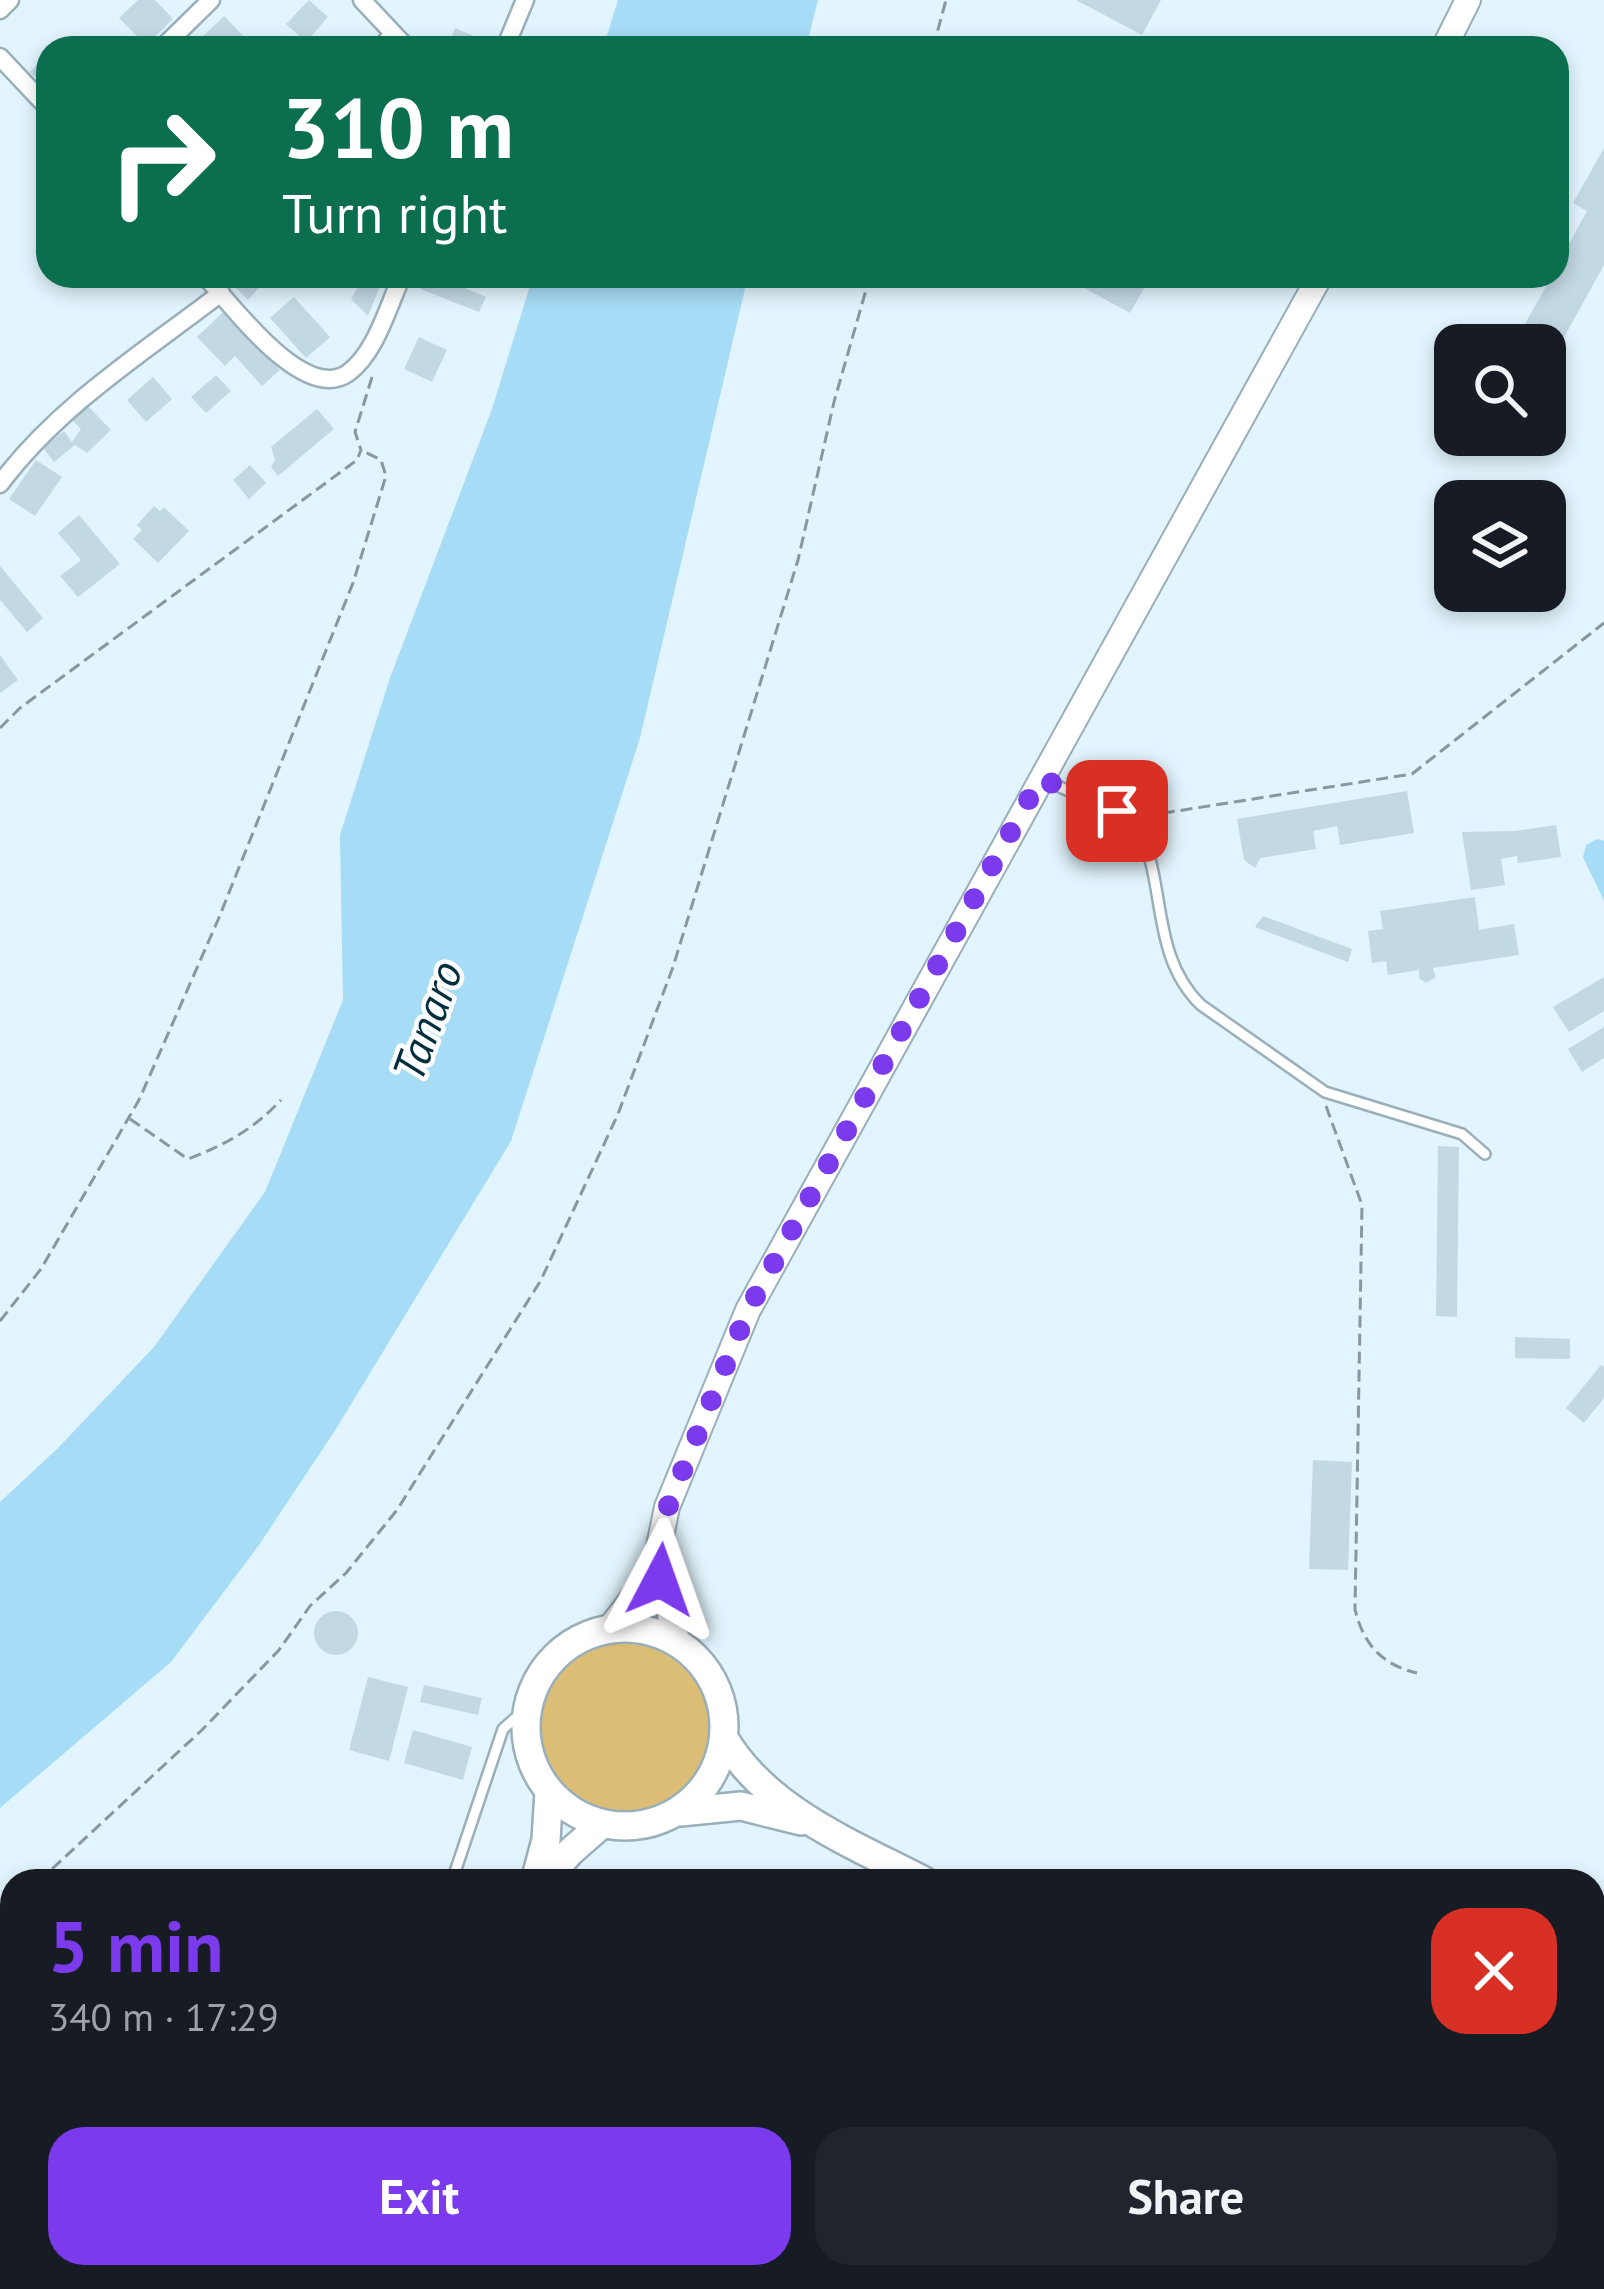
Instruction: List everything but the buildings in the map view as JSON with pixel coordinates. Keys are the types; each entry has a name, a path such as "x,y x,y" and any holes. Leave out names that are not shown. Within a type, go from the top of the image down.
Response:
{"main road":[{"path":"1450,36 1468,0"},
{"path":"609,1629 642,1586 658,1551 668,1507 748,1310 1313,288"},
{"path":"658,1551 660,1580 678,1643"},
{"path":"677,1813 700,1793 716,1768 724,1738 724,1711 715,1684 700,1661 678,1643 633,1628 609,1629 580,1639 556,1656 538,1679 528,1707 526,1737 533,1766 549,1791 573,1812 602,1824 641,1825 677,1813 741,1806 817,1826"},
{"path":"724,1738 753,1779 817,1826 901,1869"},
{"path":"539,1869 547,1840 549,1791"},
{"path":"555,1869 602,1824"}],"street":[{"path":"0,10 10,0"},
{"path":"174,36 211,0"},
{"path":"362,0 396,36"},
{"path":"510,36 525,0"},
{"path":"0,57 36,95"},
{"path":"216,288 283,359 307,375 327,380 347,374 368,350 396,288"},
{"path":"0,484 66,412 220,293"}],"lane":[{"path":"1041,777 1130,819 1143,843 1162,932 1185,988 1218,1019 1328,1094 1462,1134 1485,1154"},
{"path":"1304,1079 1324,1098"},
{"path":"456,1869 503,1729 528,1707"}],"path":[{"path":"936,36 946,0"},
{"path":"52,1869 202,1730 279,1650 310,1606 346,1573 408,1493 541,1280 610,1132 673,967 798,560 867,288"},
{"path":"0,1321 41,1269 129,1118 218,920 353,583 386,476 381,460 362,450 355,432 375,365 368,350"},
{"path":"0,728 20,708 347,470 362,450"},
{"path":"1156,814 1412,773 1604,623"},
{"path":"1324,1098 1353,1173 1363,1219 1355,1610 1374,1652 1417,1673"},
{"path":"129,1118 188,1160 222,1147 260,1122 281,1100"}],"shaded area":[{"path":"624,1642 656,1649 684,1667 702,1695 709,1727 702,1759 684,1787 656,1805 624,1812 592,1805 564,1787 546,1759 539,1727 546,1695 564,1667 592,1649"}],"water":[{"path":"618,0 818,0 809,36 607,36"},
{"name":"Tanaro","path":"529,288 745,288 640,738 511,1141 336,1429 259,1545 171,1662 0,1808 0,1502 154,1347 265,1192 343,1000 340,835 390,678 492,409"},
{"path":"1604,841 1604,901 1583,857 1586,845"}],"route":[{"path":"660,1580 658,1551 668,1507 748,1310 1041,777 1096,806 1117,811"}]}
